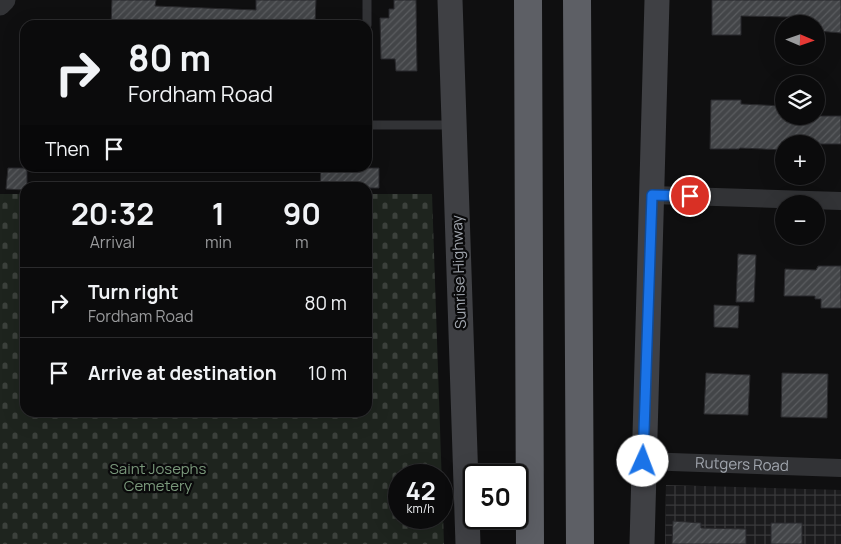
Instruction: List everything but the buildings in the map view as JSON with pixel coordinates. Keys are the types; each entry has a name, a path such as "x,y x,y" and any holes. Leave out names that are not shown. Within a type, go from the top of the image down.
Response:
{"highway":[{"path":"528,0 530,544"},
{"path":"577,0 580,544"}],"main road":[{"name":"Sunrise Highway","path":"450,0 468,544"},
{"path":"642,544 657,0"}],"street":[{"path":"0,5 5,0"},
{"path":"652,195 841,200"},
{"name":"Rutgers Road","path":"643,461 841,468"}],"lane":[{"path":"367,20 368,0"},
{"path":"372,125 455,125"}],"shaded area":[{"path":"666,485 841,490 841,544 665,544"}],"green space":[{"name":"Saint Josephs Cemetery","path":"0,194 20,194 20,417 372,417 372,194 432,194 441,464 388,464 388,529 443,529 444,544 0,544"}],"route":[{"path":"643,461 652,195 690,196"}]}
